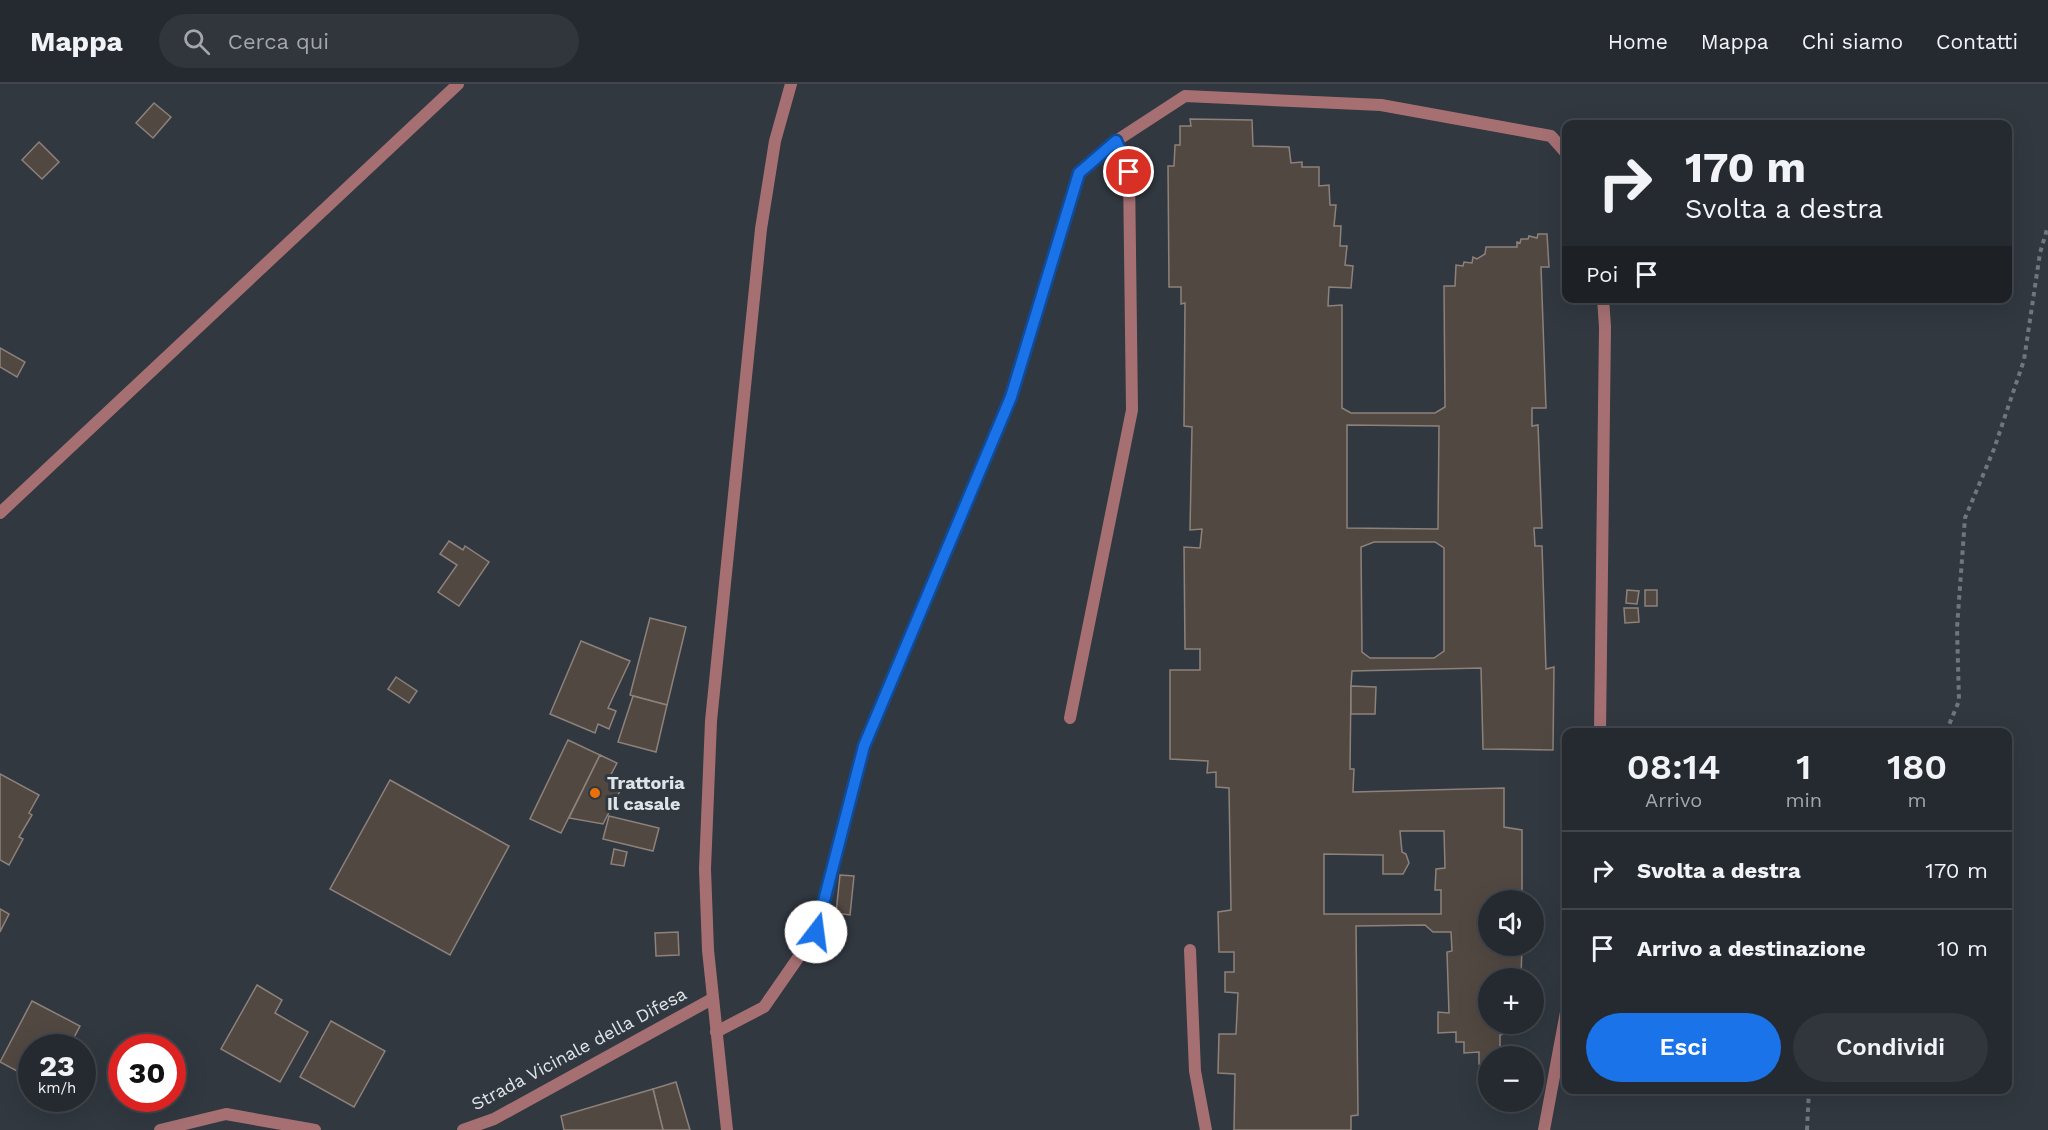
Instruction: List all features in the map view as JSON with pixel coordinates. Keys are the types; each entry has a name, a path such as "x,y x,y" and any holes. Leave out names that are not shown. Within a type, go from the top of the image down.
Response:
{"street":[{"path":"0,513 458,84"},
{"path":"727,1130 708,950 705,869 711,722 761,229 775,141 791,84"},
{"path":"716,1032 764,1007 816,932 864,746 1011,397 1079,173 1116,141 1185,96 1381,105 1551,136 1562,148"},
{"path":"1070,718 1132,410 1129,172 1116,141"},
{"path":"1600,728 1605,327 1603,303"},
{"path":"1190,950 1195,1071 1206,1130"},
{"name":"Strada Vicinale della Difesa","path":"463,1130 494,1119 712,999"},
{"path":"1544,1130 1562,1033"},
{"path":"160,1130 226,1114 315,1130"}],"path":[{"path":"1948,728 1959,701 1957,628 1965,518 1994,449 2024,360 2040,253 2048,226"},
{"path":"1807,1130 1809,1094"}],"building":[{"path":"154,103 171,117 153,138 136,123"},
{"path":"1190,119 1252,120 1253,146 1289,147 1291,163 1302,162 1302,167 1319,167 1319,186 1329,185 1330,205 1336,205 1334,226 1341,226 1340,246 1347,246 1345,265 1353,266 1351,288 1329,287 1328,306 1342,305 1342,408 1351,413 1435,413 1445,407 1444,286 1455,286 1456,265 1463,266 1464,262 1472,263 1473,257 1477,259 1485,254 1486,247 1517,247 1517,242 1520,243 1521,239 1528,239 1529,236 1537,238 1538,234 1547,234 1549,267 1541,267 1546,408 1532,408 1532,426 1538,425 1542,528 1534,528 1535,546 1542,546 1546,669 1554,667 1553,750 1483,749 1481,668 1352,671 1351,686 1350,769 1354,769 1353,792 1504,788 1504,827 1522,830 1522,890 1478,890 1478,956 1522,956 1521,968 1478,968 1478,1034 1505,1034 1500,1035 1500,1046 1478,1046 1478,1052 1464,1053 1464,1042 1456,1042 1456,1032 1438,1033 1438,1012 1449,1013 1447,952 1452,951 1451,932 1433,932 1425,925 1356,926 1358,1115 1351,1116 1351,1130 1234,1130 1235,1074 1218,1073 1219,1034 1236,1034 1238,993 1225,992 1225,972 1234,972 1234,952 1219,952 1218,912 1231,910 1229,788 1216,787 1216,772 1207,773 1208,761 1170,759 1170,670 1200,670 1200,649 1185,649 1184,547 1200,548 1202,529 1190,530 1192,427 1184,426 1185,303 1181,304 1181,287 1169,287 1168,166 1174,166 1175,145 1180,145 1180,126 1191,126","holes":["1347,425 1439,426 1438,529 1347,528","1374,542 1435,542 1444,548 1444,651 1434,658 1370,658 1362,652 1361,547","1400,831 1444,831 1445,868 1436,869 1435,890 1441,890 1441,914 1324,914 1324,854 1383,855 1383,874 1403,874 1409,863 1406,854 1402,852"]},
{"path":"39,142 59,162 42,179 22,160"},
{"path":"0,348 25,362 17,377 0,367"},
{"path":"449,541 463,550 465,546 489,562 459,606 438,592 457,565 440,554"},
{"path":"1627,590 1639,591 1637,604 1626,603"},
{"path":"1645,590 1657,590 1657,606 1645,606"},
{"path":"1624,608 1638,608 1639,622 1625,623"},
{"path":"650,618 686,627 667,705 630,695"},
{"path":"581,641 630,661 608,708 616,711 609,729 598,724 595,733 550,714"},
{"path":"396,677 417,691 409,703 388,689"},
{"path":"1351,686 1376,687 1375,714 1351,714"},
{"path":"633,696 667,705 656,752 618,742"},
{"path":"568,740 600,755 561,833 530,819"},
{"path":"600,755 617,763 608,780 622,787 603,824 569,818"},
{"path":"0,774 39,795 29,813 32,815 19,837 23,839 9,865 0,860"},
{"path":"390,780 509,846 450,955 330,889"},
{"path":"609,816 659,828 653,851 603,839"},
{"path":"614,849 627,852 624,866 611,864"},
{"path":"840,875 854,876 850,915 836,913"},
{"path":"0,909 9,914 0,932"},
{"path":"678,932 679,955 656,956 655,933"},
{"path":"257,985 282,1000 275,1013 308,1032 280,1082 221,1049"},
{"path":"32,1001 80,1026 76,1034 18,1034 18,1072 0,1062"},
{"path":"331,1021 385,1051 354,1107 300,1077"},
{"path":"676,1082 690,1130 663,1130 653,1089"},
{"path":"653,1089 663,1130 564,1130 561,1116"}],"place":[{"name":"Trattoria Il casale","path":"595,793"}],"route":[{"path":"816,932 864,746 1011,397 1079,173 1116,141 1129,172"}]}
